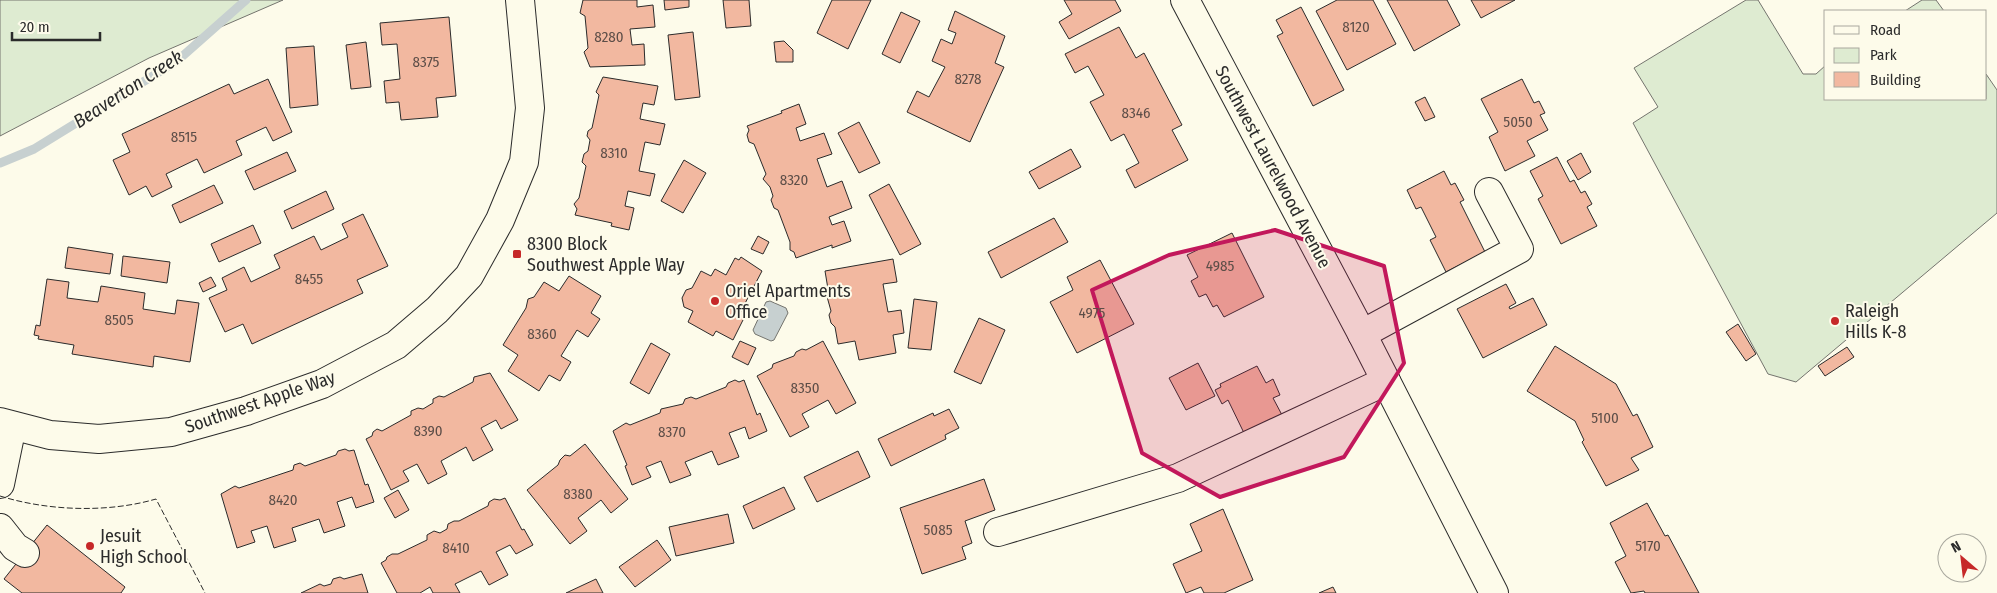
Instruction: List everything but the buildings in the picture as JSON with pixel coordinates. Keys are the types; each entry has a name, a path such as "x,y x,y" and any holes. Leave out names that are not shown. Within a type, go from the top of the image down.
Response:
{"street":[{"name":"Southwest Apple Way","path":"6,424 50,435 99,439 171,432 246,411 322,384 396,345 437,310 469,276 500,220 524,162 530,108 520,0"},
{"name":"Southwest Laurelwood Avenue","path":"1191,2 1494,593"},
{"path":"1362,334 1519,249 1489,192"},
{"path":"998,532 1178,478 1386,381"},
{"path":"0,484 6,424"},
{"path":"0,528 15,546 25,553"}],"highlighted area":[{"path":"1275,230 1384,266 1404,363 1344,457 1220,497 1142,453 1092,290 1169,255"}],"green space":[{"path":"0,0 283,0 149,58 0,136"},
{"path":"1746,0 1758,0 1803,74 1816,74 1824,67 1824,100 1987,100 1987,75 1997,90 1997,213 1796,382 1768,374 1633,123 1658,107 1634,68"},
{"path":"1922,0 1936,0 1943,10 1907,10"}],"shaded area":[{"path":"770,301 786,308 788,313 774,340 771,341 755,334 753,330 766,302"}],"waterway":[{"name":"Beaverton Creek","path":"0,163 34,149 177,61 246,0"}],"fence":[{"path":"0,496 38,505 78,508 118,507 156,499 205,593"}],"place":[{"name":"8300 Block Southwest Apple Way","path":"517,254"},
{"name":"Oriel Apartments Office","path":"715,301"},
{"name":"Raleigh Hills K-8","path":"1835,321"},
{"name":"Jesuit High School","path":"90,546"}]}
